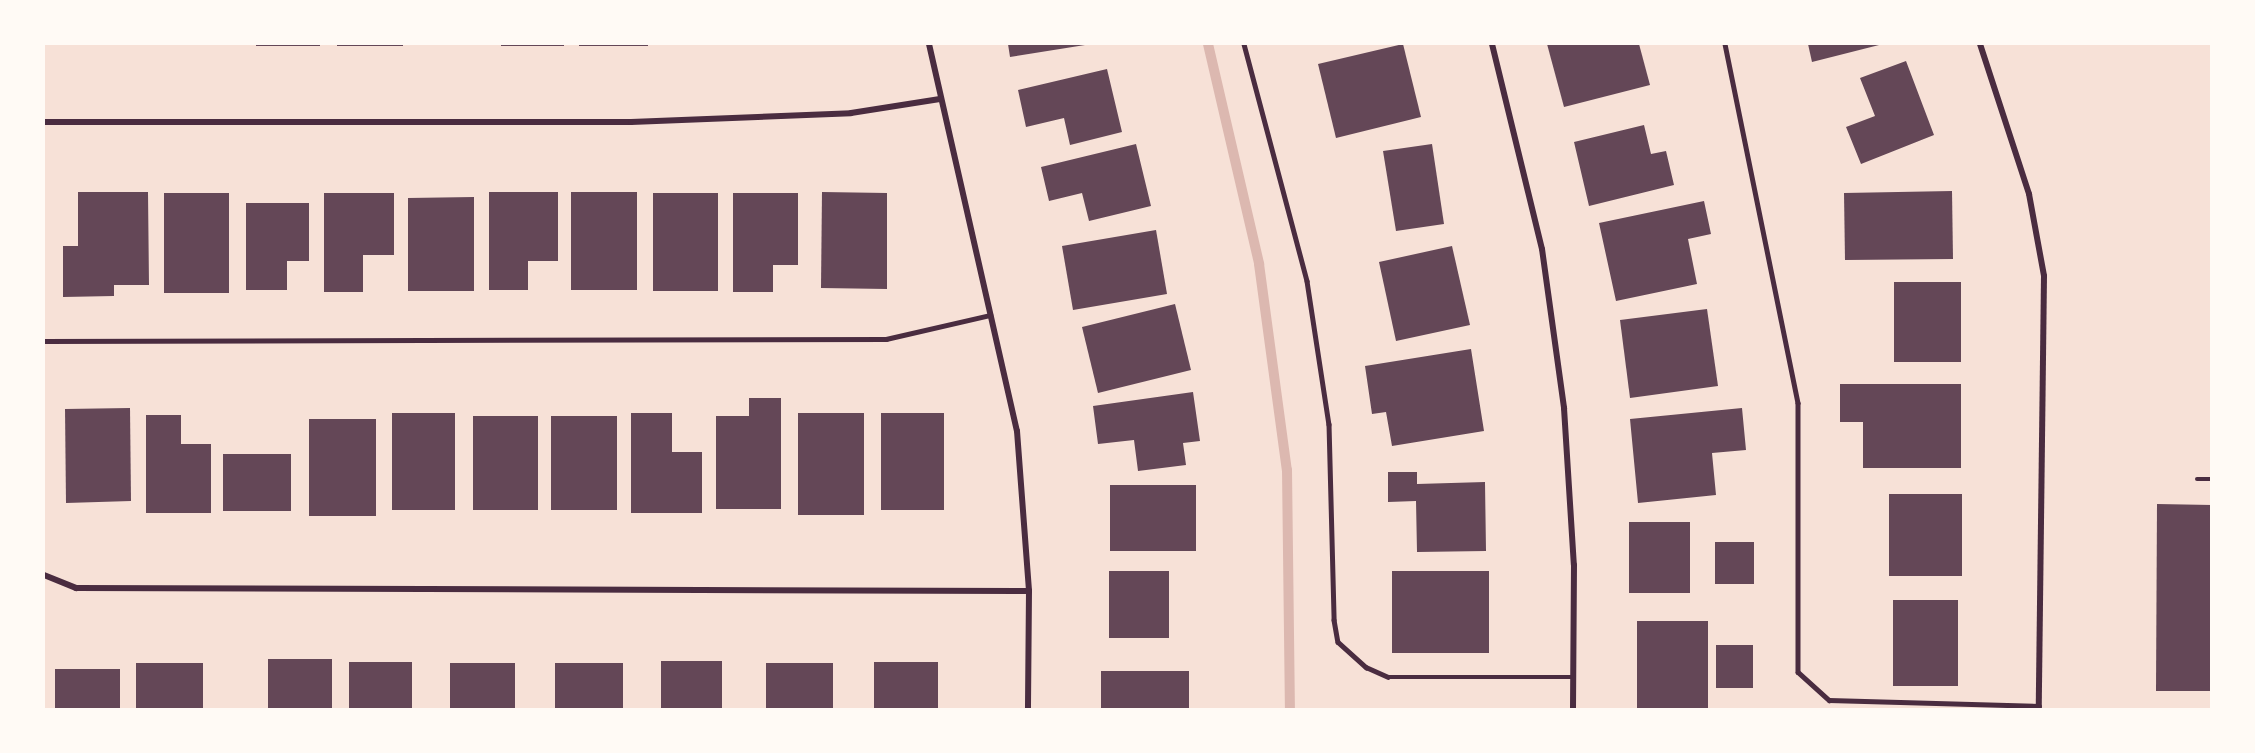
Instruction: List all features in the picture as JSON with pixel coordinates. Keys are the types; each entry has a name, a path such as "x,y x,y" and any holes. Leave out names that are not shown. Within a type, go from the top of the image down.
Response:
{"street":[{"path":"929,44 1017,431 1029,591 1028,710"},
{"path":"1492,44 1542,249 1564,408 1574,565 1573,710"},
{"path":"1980,44 2029,194 2044,276 2039,708"},
{"path":"44,122 631,122 851,113 940,99"},
{"path":"44,575 76,588 1029,591"}],"lane":[{"path":"1244,44 1308,292 1329,424 1334,620 1338,642 1366,668 1388,677 1573,677"},
{"path":"1725,44 1798,404 1798,672 1829,700 2039,708"},
{"path":"44,341 886,339 990,315"},
{"path":"2197,479 2211,479"}],"building":[{"path":"256,44 320,44 320,46 256,46"},
{"path":"337,44 403,44 403,46 337,46"},
{"path":"501,44 564,44 564,46 501,46"},
{"path":"579,44 648,44 648,46 579,46"},
{"path":"1008,44 1085,44 1085,45 1010,57"},
{"path":"1403,44 1421,117 1336,138 1318,64"},
{"path":"1547,44 1639,44 1650,85 1564,107"},
{"path":"1808,44 1883,44 1812,62"},
{"path":"1906,61 1934,135 1861,164 1846,127 1875,116 1860,78"},
{"path":"1107,69 1122,132 1070,145 1064,118 1026,127 1018,90"},
{"path":"1644,125 1651,154 1666,151 1674,185 1589,206 1574,142"},
{"path":"1136,144 1151,206 1089,221 1082,193 1049,201 1041,167"},
{"path":"1432,144 1444,224 1396,231 1383,151"},
{"path":"1952,191 1953,259 1845,260 1844,193"},
{"path":"78,192 148,192 149,285 114,285 114,296 63,297 63,246 78,246"},
{"path":"489,192 558,192 558,261 528,261 528,290 489,290"},
{"path":"571,192 637,192 637,290 571,290"},
{"path":"822,192 887,193 887,289 821,288"},
{"path":"164,193 229,193 229,293 164,293"},
{"path":"324,193 394,193 394,255 363,255 363,292 324,292"},
{"path":"653,193 718,193 718,291 653,291"},
{"path":"733,193 798,193 798,265 773,265 773,292 733,292"},
{"path":"474,197 474,291 408,291 408,198"},
{"path":"1704,201 1711,234 1688,239 1697,284 1616,301 1599,223"},
{"path":"246,203 309,203 309,261 287,261 287,290 246,290"},
{"path":"1156,230 1167,294 1073,310 1062,246"},
{"path":"1452,246 1470,325 1396,341 1379,262"},
{"path":"1894,282 1961,282 1961,362 1894,362"},
{"path":"1175,304 1191,370 1098,393 1082,327"},
{"path":"1707,309 1718,386 1630,398 1620,320"},
{"path":"1471,349 1484,431 1392,446 1386,412 1372,414 1365,366"},
{"path":"1840,384 1961,384 1961,468 1863,468 1863,422 1840,422"},
{"path":"1193,392 1200,441 1183,443 1186,465 1138,471 1134,440 1098,444 1093,406"},
{"path":"749,398 781,398 781,509 716,509 716,416 749,416"},
{"path":"130,408 131,501 66,503 65,409"},
{"path":"1742,408 1746,450 1712,453 1716,495 1638,503 1630,419"},
{"path":"392,413 455,413 455,510 392,510"},
{"path":"631,413 672,413 672,452 702,452 702,513 631,513"},
{"path":"798,413 864,413 864,515 798,515"},
{"path":"881,413 944,413 944,510 881,510"},
{"path":"146,415 181,415 181,444 211,444 211,513 146,513"},
{"path":"473,416 538,416 538,510 473,510"},
{"path":"551,416 617,416 617,510 551,510"},
{"path":"309,419 376,419 376,516 309,516"},
{"path":"223,454 291,454 291,511 223,511"},
{"path":"1388,472 1417,472 1417,484 1485,482 1486,551 1417,552 1416,501 1388,502"},
{"path":"1110,485 1196,485 1196,551 1110,551"},
{"path":"1889,494 1962,494 1962,576 1889,576"},
{"path":"2157,504 2212,505 2212,691 2156,691"},
{"path":"1629,522 1690,522 1690,593 1629,593"},
{"path":"1715,542 1754,542 1754,584 1715,584"},
{"path":"1109,571 1169,571 1169,638 1109,638"},
{"path":"1392,571 1489,571 1489,653 1392,653"},
{"path":"1893,600 1958,600 1958,686 1893,686"},
{"path":"1637,621 1708,621 1708,710 1637,710"},
{"path":"1716,645 1753,645 1753,688 1716,688"},
{"path":"268,659 332,659 332,710 268,710"},
{"path":"661,661 722,661 722,710 661,710"},
{"path":"349,662 412,662 412,710 349,710"},
{"path":"874,662 938,662 938,710 874,710"},
{"path":"136,663 203,663 203,710 136,710"},
{"path":"450,663 515,663 515,710 450,710"},
{"path":"555,663 623,663 623,710 555,710"},
{"path":"766,663 833,663 833,710 766,710"},
{"path":"55,669 120,669 120,710 55,710"},
{"path":"1101,671 1189,671 1189,710 1101,710"}],"waterway":[{"path":"1208,44 1259,264 1287,470 1290,710"}]}
